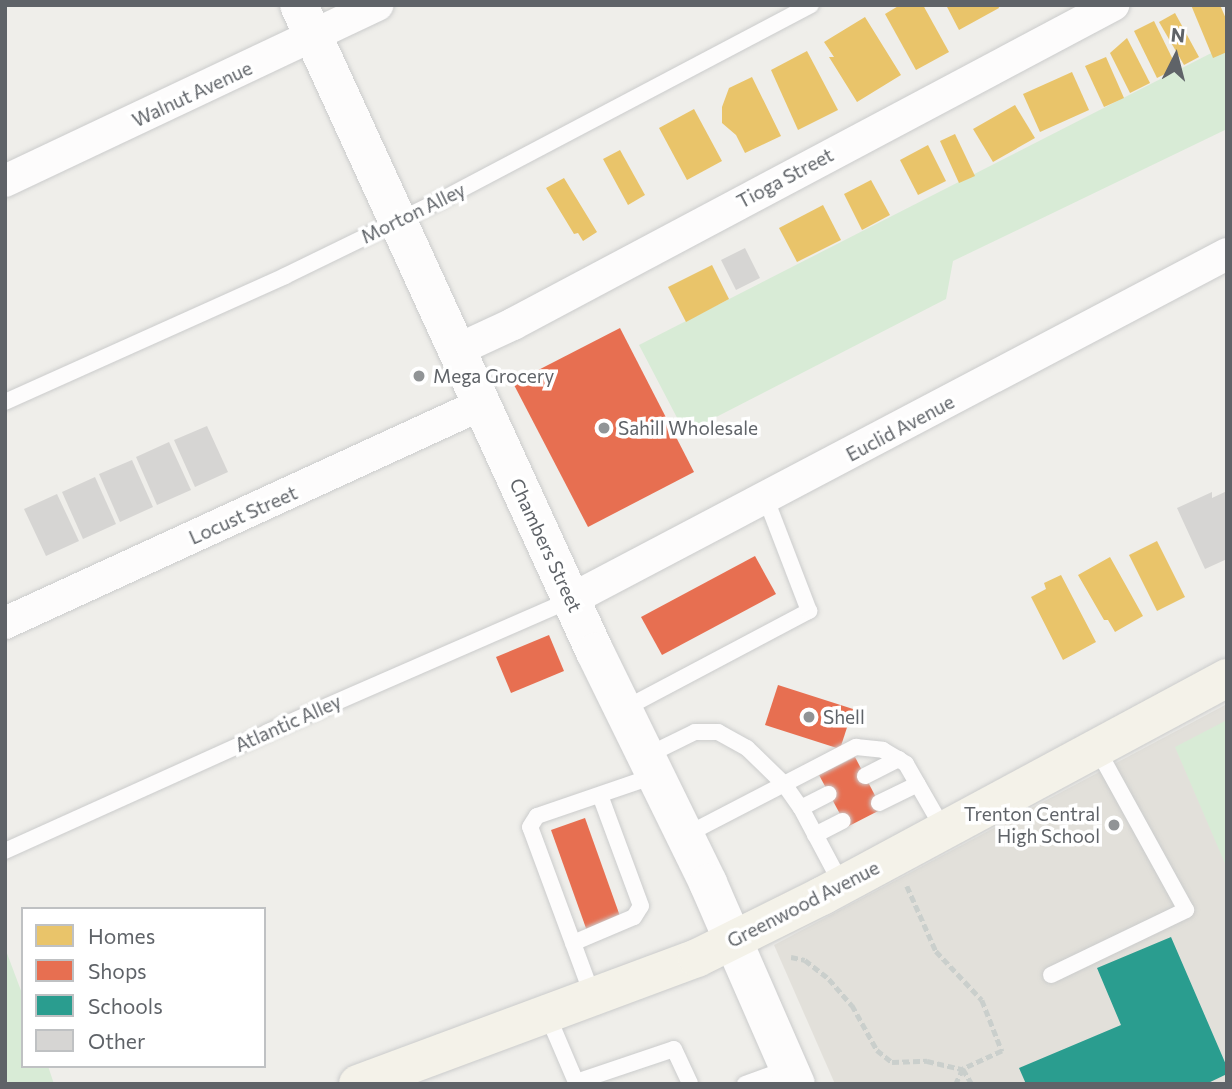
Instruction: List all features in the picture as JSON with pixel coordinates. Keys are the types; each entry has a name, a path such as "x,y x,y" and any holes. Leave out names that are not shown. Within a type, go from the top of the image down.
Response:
{"main road":[{"name":"Greenwood Avenue","path":"358,1084 680,966 842,885 1227,678"}],"street":[{"name":"Walnut Avenue","path":"5,181 306,21 378,5"},
{"name":"Tioga Street","path":"457,350 513,324 1114,5"},
{"name":"Chambers Street","path":"306,21 480,405 622,710 733,939 792,1076"},
{"name":"Euclid Avenue","path":"572,599 1227,254"},
{"name":"Locust Street","path":"5,623 480,405"}],"lane":[{"name":"Morton Alley","path":"5,402 285,276 397,221 811,5"},
{"path":"622,710 809,611 766,499"},
{"name":"Atlantic Alley","path":"5,852 293,720 572,599"},
{"path":"593,998 530,827 537,816 600,795 649,766 695,732 718,732 747,748 784,784 801,808 842,885"},
{"path":"684,836 856,747 883,750 906,764 944,830"},
{"path":"1051,975 1186,910 1097,749"},
{"path":"865,776 899,759"},
{"path":"879,803 918,784"},
{"path":"801,808 829,794"},
{"path":"573,943 634,917 641,906 600,795"},
{"path":"815,835 843,821"},
{"path":"547,1014 576,1082 674,1049 690,1084"},
{"path":"745,1084 792,1076"}],"path":[{"path":"791,957 805,960 829,979 852,1005 877,1051 892,1062 927,1061 962,1069 1002,1051 982,1000 936,951 906,882"},
{"path":"957,1084 962,1069"},
{"path":"962,1069 972,1084"}],"shaded area":[{"name":"Trenton Central High School","path":"1227,704 1227,1084 835,1084 774,945"}],"green space":[{"path":"1227,45 1227,129 953,261 946,299 685,433 639,345"},
{"path":"1227,720 1227,868 1175,747"},
{"path":"5,948 21,991 21,1068 49,1068 54,1084 5,1084"}],"building: Homes":[{"path":"900,5 923,5 949,52 916,70 885,14"},
{"path":"946,5 998,5 999,8 959,30"},
{"path":"1191,5 1220,5 1227,21 1227,52 1213,58"},
{"path":"1175,13 1199,57 1184,65 1159,22"},
{"path":"865,17 901,75 857,102 829,57 834,57 824,42"},
{"path":"1154,21 1177,68 1157,78 1134,31"},
{"path":"1127,38 1150,83 1130,93 1110,53"},
{"path":"807,51 838,110 798,130 771,70"},
{"path":"1106,57 1124,98 1104,107 1085,66"},
{"path":"1072,72 1089,110 1040,132 1023,94"},
{"path":"752,77 781,136 745,153 736,135 722,123 722,107 729,88"},
{"path":"1015,105 1035,138 993,162 973,129"},
{"path":"694,109 722,161 687,180 659,128"},
{"path":"955,134 975,176 959,183 940,141"},
{"path":"928,145 946,181 918,195 900,160"},
{"path":"620,150 645,195 628,205 603,159"},
{"path":"564,178 597,232 583,241 578,233 574,234 546,188"},
{"path":"871,180 890,215 862,230 844,194"},
{"path":"823,205 841,240 797,262 779,228"},
{"path":"712,265 729,299 686,322 668,287"},
{"path":"1157,541 1185,597 1157,611 1129,555"},
{"path":"1110,557 1143,616 1115,632 1108,620 1104,620 1078,575"},
{"path":"1061,575 1096,642 1063,660 1031,597 1046,589 1044,583"}],"building: Shops":[{"name":"Sahill Wholesale","path":"620,328 694,472 588,527 513,383"},
{"path":"755,556 776,594 662,655 641,617"},
{"path":"549,635 564,671 511,693 496,657"},
{"name":"Shell","path":"778,685 853,709 840,749 765,725"},
{"name":"Shell","path":"855,757 882,809 847,827 819,775"},
{"path":"585,818 621,919 587,931 551,830"}],"building: Schools":[{"path":"1171,937 1227,1067 1227,1074 1206,1084 1026,1084 1019,1068 1121,1025 1097,968"}],"building: Other":[{"path":"745,248 760,278 736,290 721,260"},
{"path":"207,426 228,472 195,487 174,440"},
{"path":"169,442 191,490 157,505 136,457"},
{"path":"132,460 153,507 120,522 99,474"},
{"path":"95,477 116,524 83,539 62,492"},
{"path":"1227,491 1227,559 1205,569 1177,508 1212,492 1212,498"},
{"path":"57,494 79,541 46,556 24,509"}],"place":[{"name":"Mega Grocery","path":"419,376"},
{"name":"Sahill Wholesale","path":"604,428"},
{"name":"Shell","path":"809,717"},
{"name":"Trenton Central High School","path":"1114,825"}]}
